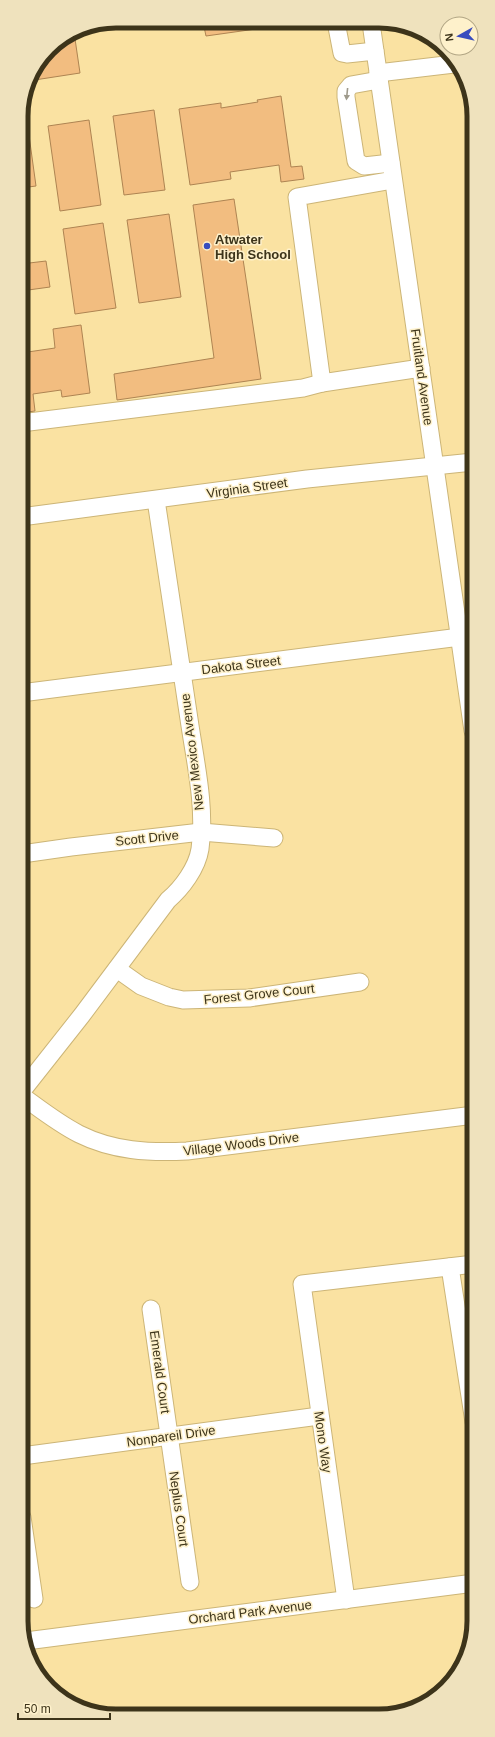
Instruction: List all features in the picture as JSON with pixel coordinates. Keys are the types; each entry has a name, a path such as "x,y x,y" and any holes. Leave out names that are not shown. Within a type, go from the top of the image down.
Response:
{"street":[{"path":"337,28 342,53 347,54 375,51"},
{"name":"Fruitland Avenue","path":"372,28 467,688"},
{"path":"391,163 364,166 356,160 346,97 347,88 351,85 378,77 451,65"},
{"path":"322,383 297,197 394,180"},
{"path":"28,422 303,388 322,383 421,368"},
{"name":"Virginia Street","path":"28,516 307,480 467,463"},
{"name":"New Mexico Avenue","path":"28,1083 117,969 168,900 178,892 192,870 199,851 201,832 198,780 156,500"},
{"name":"Dakota Street","path":"28,692 460,637"},
{"name":"Scott Drive","path":"28,853 201,832 274,838"},
{"name":"Forest Grove Court","path":"117,969 141,986 161,994 183,1000 249,998 360,982"},
{"name":"Village Woods Drive","path":"28,1100 78,1133 110,1146 148,1152 187,1151 467,1116"},
{"path":"467,1265 450,1267 467,1377"},
{"name":"Mono Way","path":"346,1600 319,1416 302,1284 450,1267"},
{"name":"Emerald Court","path":"151,1308 168,1436"},
{"name":"Nonpareil Drive","path":"28,1455 319,1416"},
{"name":"Neplus Court","path":"168,1436 190,1582"},
{"path":"28,1558 34,1599"},
{"name":"Orchard Park Avenue","path":"31,1640 467,1584"}],"building":[{"path":"204,28 263,28 206,36"},
{"path":"75,38 80,73 36,80 50,58 62,46"},
{"path":"281,96 291,167 302,166 304,179 281,182 279,165 230,172 231,179 190,185 179,109 221,103 221,108 258,102 257,100"},
{"path":"154,110 165,190 124,195 113,116"},
{"path":"89,120 101,205 60,211 48,126"},
{"path":"28,128 36,186 28,187"},
{"path":"234,199 261,379 117,400 114,374 214,358 193,205"},
{"path":"169,214 181,297 139,303 127,220"},
{"path":"103,223 116,308 75,314 63,229"},
{"path":"46,261 50,287 28,290 28,263"},
{"path":"81,325 90,393 62,397 61,390 33,394 35,411 28,412 28,352 55,348 53,329"}],"place":[{"name":"Atwater High School","path":"207,246"}]}
